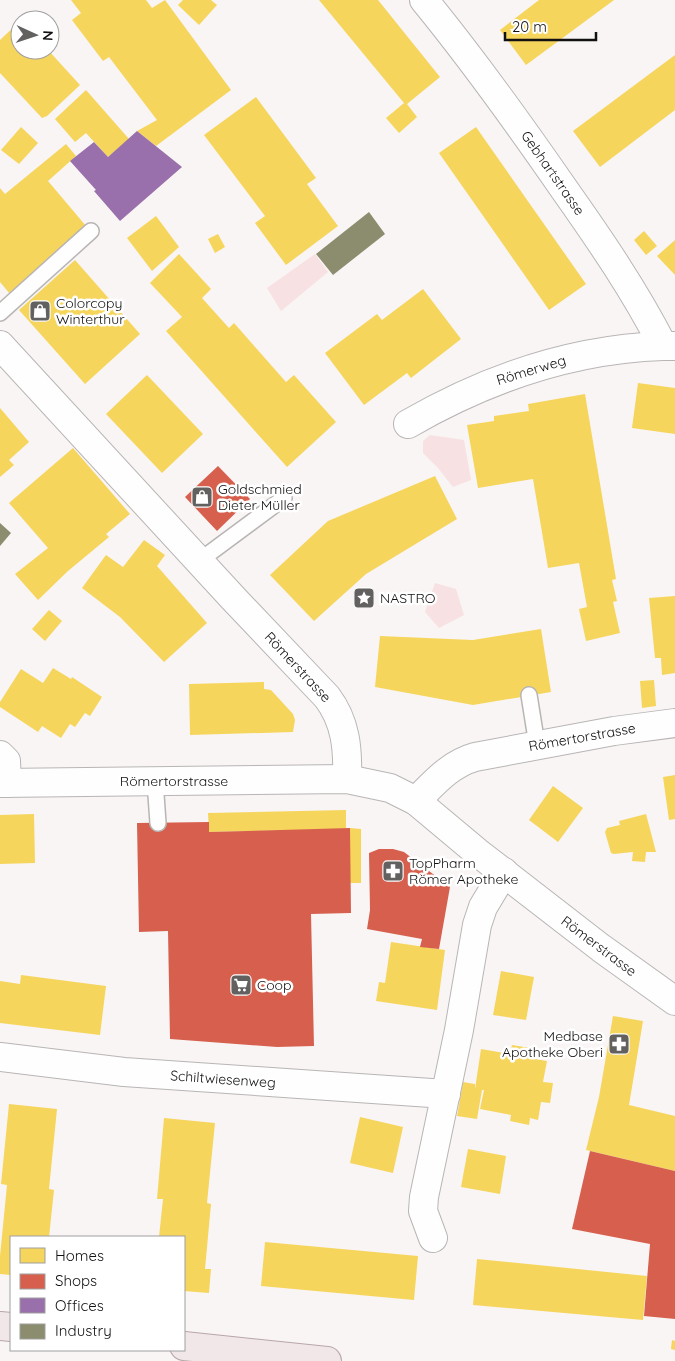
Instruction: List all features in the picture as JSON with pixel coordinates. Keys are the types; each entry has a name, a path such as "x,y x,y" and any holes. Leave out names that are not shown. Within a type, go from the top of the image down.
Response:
{"main road":[{"path":"185,1346 327,1361"}],"street":[{"name":"Gebhartstrasse","path":"424,0 495,90 572,200 669,346"},
{"name":"Römerstrasse","path":"0,345 199,561 317,685 334,706 344,731 348,779 390,788 416,801 477,852 601,948 675,1001"},
{"name":"Römerweg","path":"408,424 464,394 522,371 595,353 626,348 669,346"},
{"name":"Römertorstrasse","path":"416,801 448,770 462,760 475,756 614,731 675,723"},
{"path":"0,755 6,761 3,783"},
{"name":"Römertorstrasse","path":"3,783 348,779"},
{"path":"433,1238 424,1211 424,1198 446,1094 477,926 483,907 504,872"},
{"name":"Schiltwiesenweg","path":"0,1057 124,1072 446,1094"}],"lane":[{"path":"0,313 91,231"},
{"path":"199,561 284,498"},
{"path":"529,695 537,745"},
{"path":"155,781 158,823"}],"shaded area":[{"path":"315,254 328,272 281,311 267,288"},
{"path":"430,435 464,440 471,480 453,487 423,453 423,441"},
{"path":"435,583 456,589 464,615 439,628 425,612"}],"building: Homes":[{"path":"71,0 146,0 152,8 165,0 231,90 156,146 137,131 157,120 109,57 103,61 72,20 81,13"},
{"path":"183,0 211,0 217,5 199,25 178,5"},
{"path":"319,0 378,0 440,77 407,104 417,117 399,133 386,118 404,103"},
{"path":"539,0 614,0 526,65 500,30"},
{"path":"10,30 10,60 57,60 80,85 47,116 42,118 0,73 0,40"},
{"path":"675,55 675,110 600,167 573,131"},
{"path":"86,90 129,139 108,157 86,133 75,142 55,119"},
{"path":"256,97 316,178 307,184 338,226 286,265 255,223 265,216 204,135"},
{"path":"21,127 38,143 19,164 1,150"},
{"path":"476,127 586,284 549,310 439,153"},
{"path":"66,144 76,156 48,181 86,226 10,294 0,282 0,188 5,194"},
{"path":"156,216 179,247 152,271 127,238"},
{"path":"644,231 657,246 646,255 634,240"},
{"path":"218,234 225,247 215,253 208,239"},
{"path":"675,240 675,275 657,256"},
{"path":"179,254 211,289 202,298 229,328 234,323 286,382 294,375 336,422 287,467 166,331 182,317 150,283"},
{"path":"75,260 140,334 85,384 19,310"},
{"path":"423,289 461,339 411,378 407,373 364,405 325,353 377,314 382,320"},
{"path":"147,375 203,434 162,473 106,414"},
{"path":"638,383 675,388 675,434 632,428"},
{"path":"585,394 616,579 612,580 617,601 613,602 620,633 586,641 579,609 587,607 579,563 548,568 533,479 478,488 467,425 494,421 494,416 529,411 528,404"},
{"path":"0,408 29,442 9,460 14,465 0,477"},
{"path":"73,448 130,514 106,534 109,537 68,571 38,600 15,574 48,548 9,503"},
{"path":"435,476 457,519 366,574 314,621 270,575 328,521"},
{"path":"144,540 165,555 157,566 207,623 164,662 120,617 82,588 106,555 123,567"},
{"path":"675,596 675,673 662,675 661,658 655,658 649,598"},
{"path":"49,610 62,621 45,641 32,629"},
{"path":"541,629 551,692 473,705 375,687 380,636 473,640"},
{"path":"53,668 71,679 72,677 102,697 90,716 85,713 75,727 70,724 61,738 42,726 38,732 0,707 0,702 21,669 43,683"},
{"path":"654,680 656,706 642,708 640,681"},
{"path":"264,682 264,689 271,690 293,714 295,720 293,732 190,735 189,684"},
{"path":"675,775 675,819 669,820 663,777"},
{"path":"553,786 583,808 558,842 529,820"},
{"path":"346,810 346,829 209,832 208,813"},
{"path":"34,814 35,863 0,864 0,815"},
{"path":"646,814 656,852 646,852 645,862 632,861 633,852 611,853 605,832 607,828 620,825 619,821"},
{"path":"350,828 361,829 361,883 350,883"},
{"path":"391,942 445,950 437,1010 376,1001 379,982 385,983"},
{"path":"501,971 534,977 526,1020 493,1015"},
{"path":"21,975 106,986 100,1035 0,1023 0,981 20,984"},
{"path":"613,1016 643,1021 629,1105 675,1116 675,1171 586,1150 599,1097"},
{"path":"512,1045 530,1048 529,1058 547,1061 543,1082 553,1083 550,1103 541,1102 538,1120 530,1118 529,1125 510,1121 511,1115 480,1109 484,1090 482,1090 477,1119 457,1116 463,1082 475,1084 475,1089 481,1049 510,1054"},
{"path":"9,1104 57,1109 49,1189 54,1190 49,1236 10,1236 10,1275 0,1274 7,1185 1,1184"},
{"path":"360,1117 403,1127 393,1173 350,1163"},
{"path":"164,1118 215,1123 207,1203 211,1204 205,1269 211,1269 209,1293 185,1291 185,1236 159,1236 163,1199 157,1199"},
{"path":"468,1149 506,1156 500,1194 461,1187"},
{"path":"265,1242 418,1256 414,1300 261,1286"},
{"path":"477,1259 647,1276 643,1320 473,1305"},
{"path":"672,1340 675,1341 675,1350 671,1349"}],"building: Shops":[{"path":"218,466 250,499 217,531 185,497"},
{"name":"Coop","path":"209,822 209,832 350,828 351,913 311,914 314,1046 277,1047 170,1039 168,931 139,932 137,823"},
{"path":"379,849 393,849 404,852 450,887 439,949 420,947 422,939 367,929 370,910 369,853"},
{"path":"590,1151 675,1171 675,1319 644,1316 650,1244 572,1229"}],"building: Offices":[{"path":"137,131 182,167 120,221 70,161 94,142 108,157"}],"building: Industry":[{"path":"369,212 385,234 333,275 316,254"},
{"path":"0,523 11,533 0,546"}],"place":[{"name":"Colorcopy Winterthur","path":"40,311"},
{"name":"Goldschmied Dieter Müller","path":"202,497"},
{"name":"NASTRO","path":"364,598"},
{"name":"TopPharm Römer Apotheke","path":"393,871"},
{"name":"Coop","path":"241,985"},
{"name":"Medbase Apotheke Oberi","path":"619,1044"}]}
